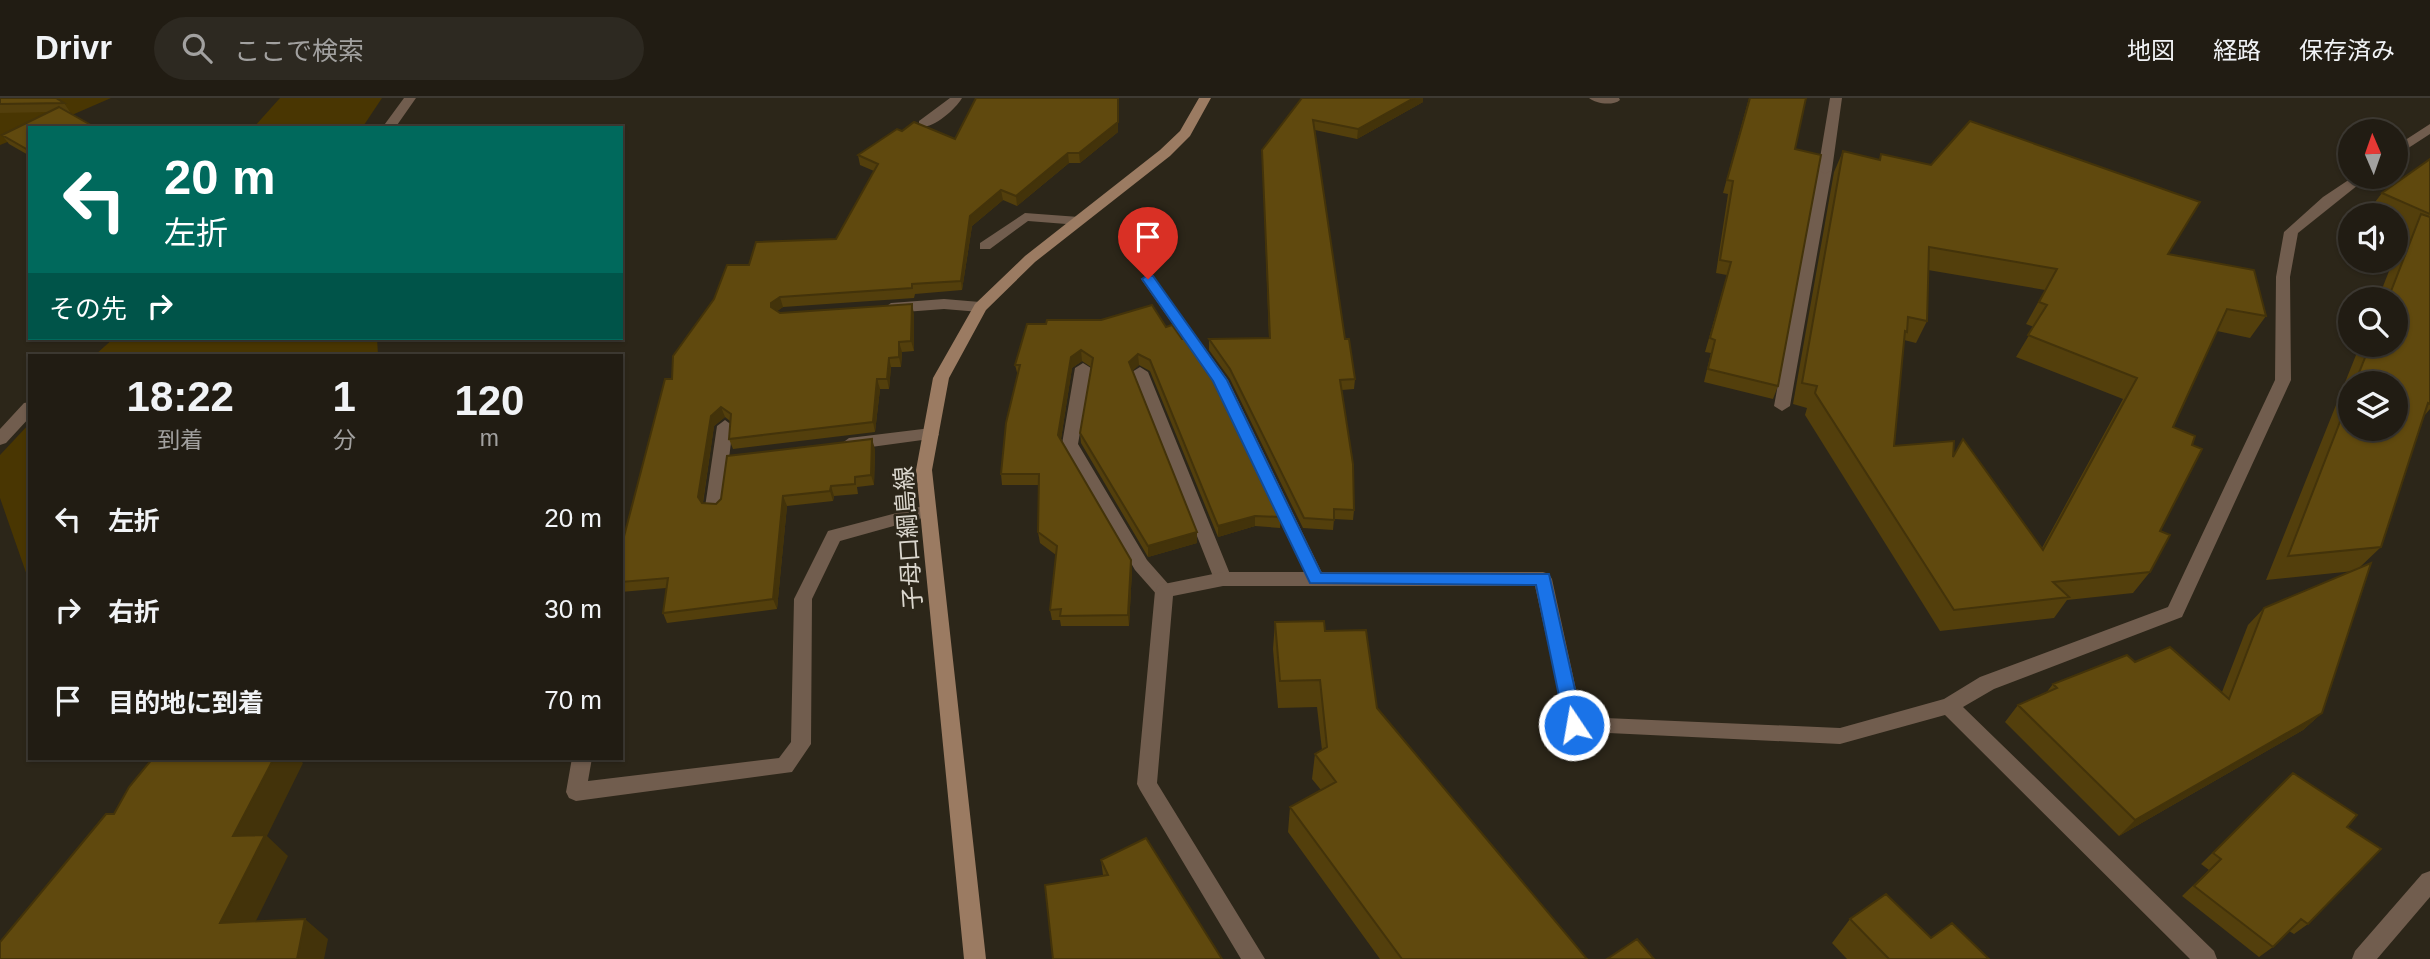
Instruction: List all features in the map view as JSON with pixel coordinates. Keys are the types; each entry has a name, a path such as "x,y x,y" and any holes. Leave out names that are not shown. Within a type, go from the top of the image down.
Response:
{"main road":[{"name":"子母口綱島線","path":"975,959 924,471 941,378 980,307 1030,260 1165,153 1185,133 1205,98"}],"street":[{"path":"389,126 410,98"},
{"path":"923,124 956,98"},
{"path":"1595,98 1614,100"},
{"path":"1782,406 1836,98"},
{"path":"2408,144 2430,128"},
{"path":"1164,591 1223,579 1543,579 1574,725 1840,736 1949,706 1987,683 2175,612 2283,380 2283,277 2291,232 2344,189"},
{"path":"985,246 1025,217 1079,221"},
{"path":"1148,279 1220,380 1316,579"},
{"path":"877,309 944,304 980,307"},
{"path":"1083,368 1070,444 1140,565 1164,591 1147,784 1254,959"},
{"path":"1140,372 1223,579"},
{"path":"0,439 28,409"},
{"path":"714,507 726,458 725,426"},
{"path":"838,445 931,435"},
{"path":"582,760 576,792 785,766 800,744 803,599 834,536 927,511"},
{"path":"1949,706 2206,959"},
{"path":"2363,959 2430,881"}],"shaded area":[{"path":"0,98 111,98 47,126 28,126 28,134 0,145"},
{"path":"280,98 382,98 363,126 255,126"},
{"path":"112,340 377,340 378,354 96,354"},
{"path":"28,425 28,578 0,498 0,455"}],"building":[{"path":"0,98 56,98 64,103 0,104"},
{"path":"976,98 1118,98 1118,122 1079,153 1068,153 1016,196 1001,190 970,216 961,281 912,284 912,288 780,297 771,303 771,307 780,313 912,304 911,341 899,342 899,357 889,358 887,379 877,379 873,422 729,439 731,414 721,407 711,416 698,497 702,503 716,504 721,499 727,456 872,439 871,475 855,477 855,484 831,486 830,491 783,496 773,599 663,613 668,578 623,582 623,540 665,379 672,379 673,356 714,299 727,265 749,265 756,242 836,239 878,164 858,155 897,129 902,131 914,122 955,139"},
{"path":"1302,98 1414,98 1358,129 1313,120 1345,339 1349,339 1355,379 1340,380 1353,464 1354,510 1334,509 1334,520 1304,518 1230,369 1209,339 1270,338 1262,150"},
{"path":"1750,98 1806,98 1795,149 1821,155 1778,386 1708,369 1715,340 1710,338 1731,262 1720,260 1733,181 1727,180"},
{"path":"59,107 92,126 28,126 28,150 2,135"},
{"path":"1970,121 2200,202 2168,254 2254,270 2266,316 2227,309 2173,427 2195,436 2192,445 2202,449 2160,531 2170,535 2150,572 2053,582 2069,597 1954,610 1815,393 1817,386 1802,383 1843,151 1880,160 1881,154 1931,165","holes":["1929,247 2057,269 2039,302 2047,305 2028,335 2137,378 2043,550 1963,439 1953,457 1954,441 1894,446 1908,317 1927,321"]},
{"path":"2430,159 2430,214 2382,193 2388,189 2408,189 2408,175"},
{"path":"2421,214 2430,217 2430,404 2428,403 2381,547 2288,556 2338,427 2338,441 2408,441 2408,371 2360,371 2365,357 2408,357 2408,287 2393,287 2398,273 2408,273 2408,247"},
{"path":"1152,305 1166,327 1172,325 1182,339 1188,339 1211,372 1281,517 1255,516 1218,526 1150,360 1138,354 1129,362 1197,532 1148,546 1080,433 1093,358 1081,350 1071,357 1058,435 1131,560 1128,615 1060,616 1061,609 1050,610 1057,546 1038,532 1039,474 1001,474 1006,423 1020,365 1015,365 1027,324 1046,324 1047,320 1101,320"},
{"path":"2371,563 2322,713 2135,820 2018,705 2057,688 2053,684 2127,655 2135,662 2170,647 2229,699 2264,608"},
{"path":"1324,621 1325,631 1366,630 1377,708 1587,959 1402,959 1290,807 1336,782 1315,754 1327,747 1320,680 1280,681 1275,622"},
{"path":"151,760 273,760 233,836 265,835 220,923 305,919 297,959 0,959 0,942 106,814 114,814 129,787"},
{"path":"2293,773 2357,815 2347,827 2381,849 2308,924 2301,919 2273,947 2194,886 2221,859 2213,853"},
{"path":"1146,838 1222,959 1053,959 1045,885 1108,875 1101,860"},
{"path":"1886,894 1931,938 1952,923 1989,959 1889,959 1850,919"},
{"path":"1637,939 1654,959 1607,959"}],"route":[{"path":"1148,279 1220,380 1316,579 1543,579 1574,725"}]}
